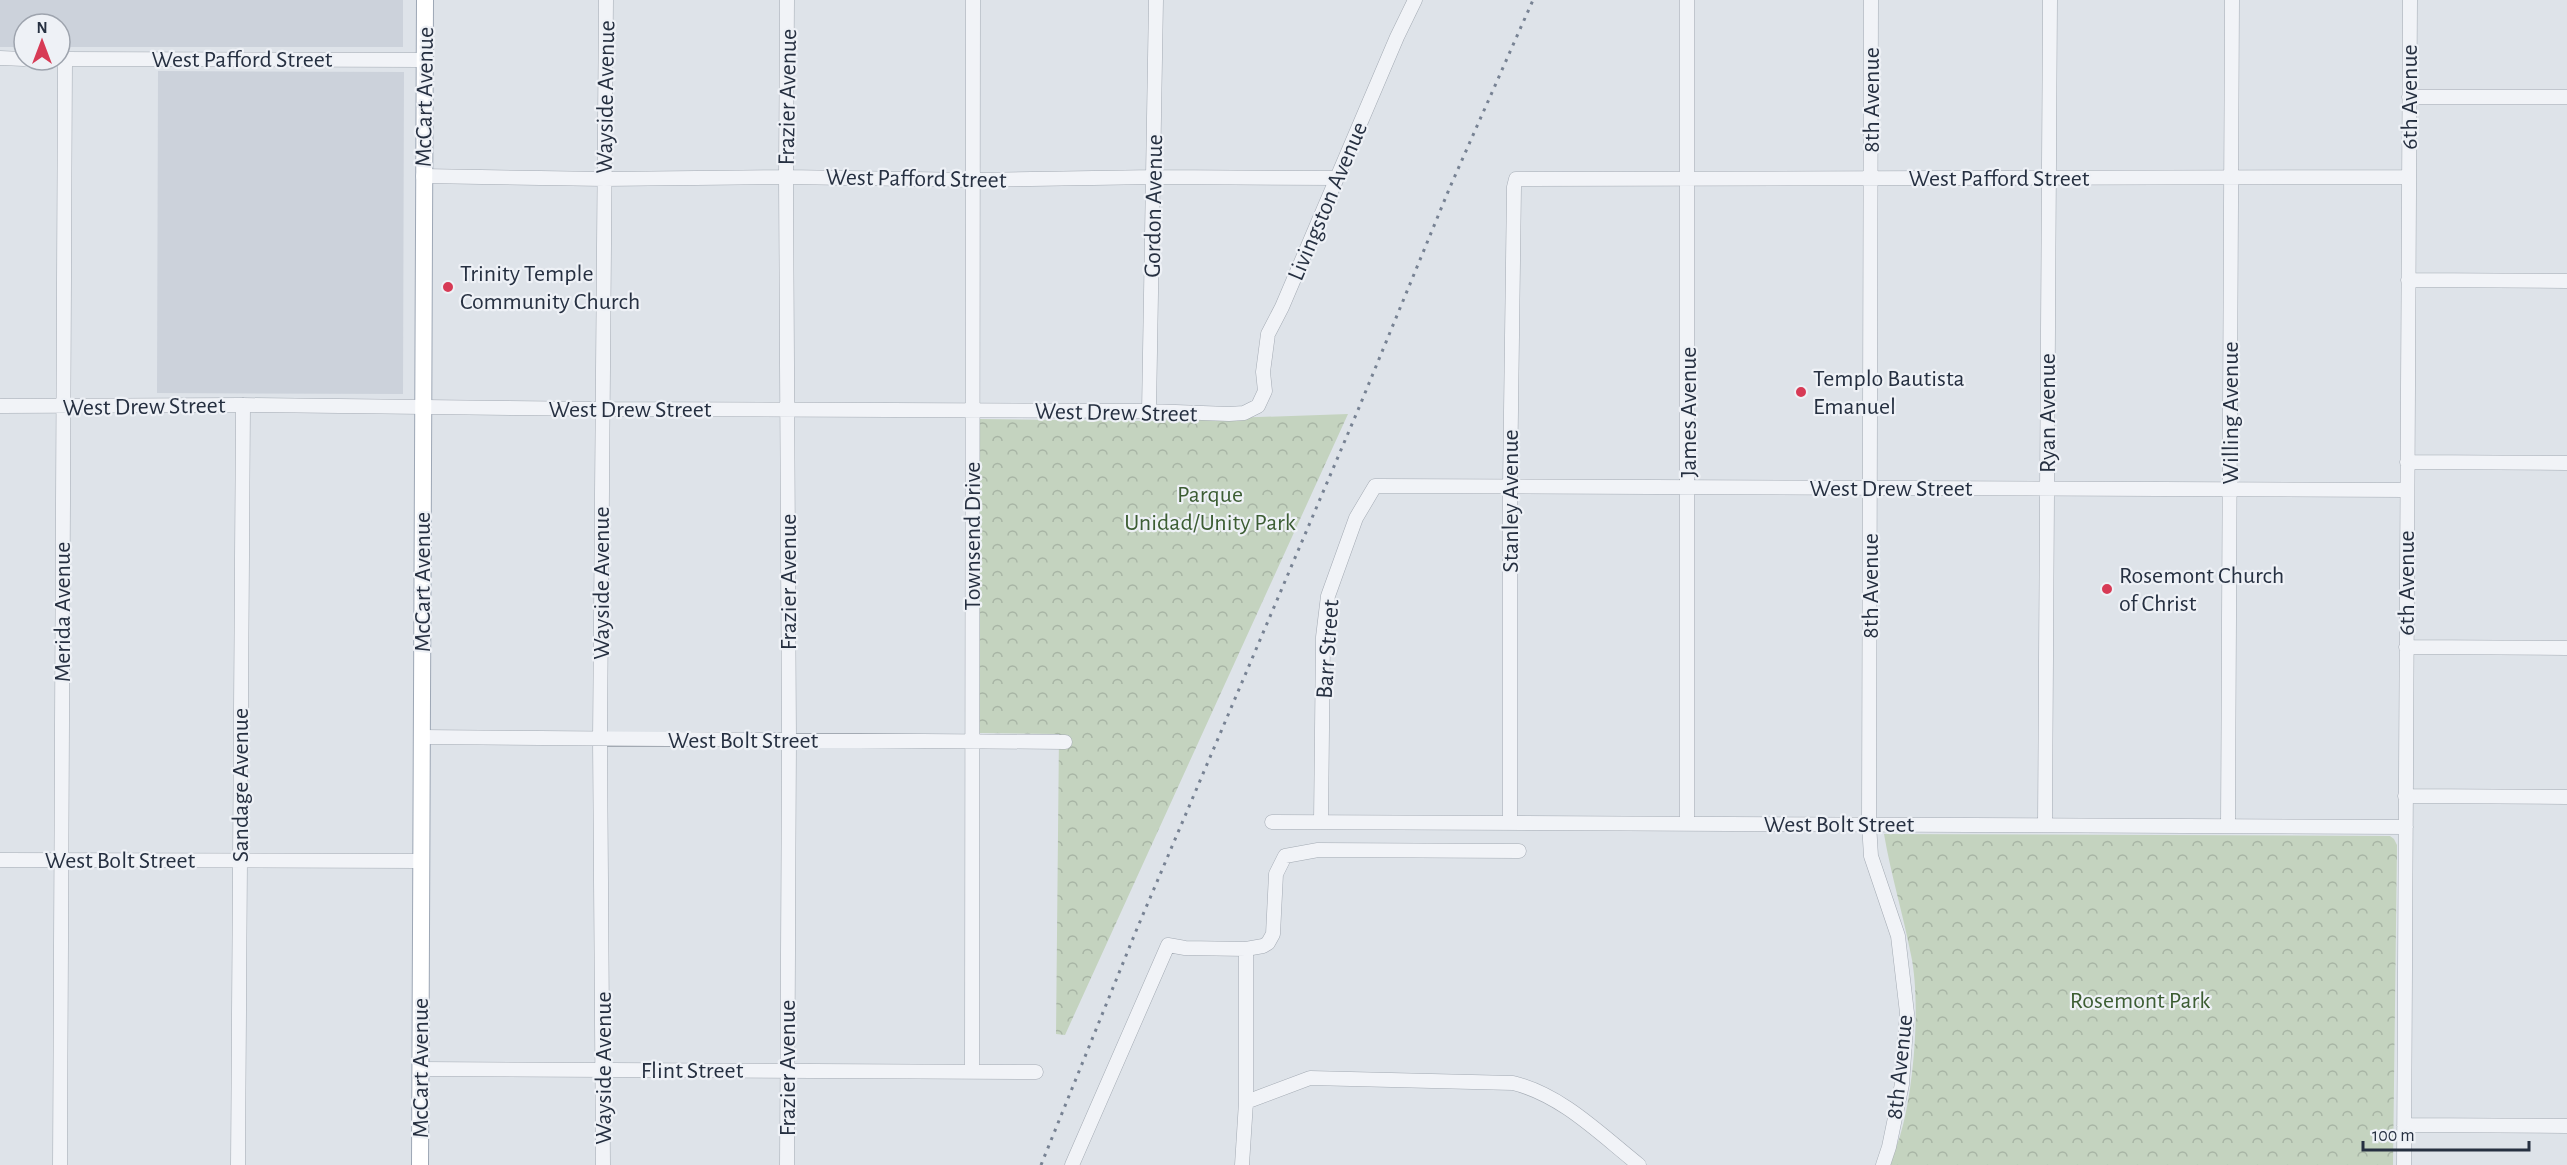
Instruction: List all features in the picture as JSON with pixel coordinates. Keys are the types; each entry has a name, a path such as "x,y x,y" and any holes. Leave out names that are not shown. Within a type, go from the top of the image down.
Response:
{"main road":[{"name":"McCart Avenue","path":"420,1165 425,0"}],"street":[{"name":"Wayside Avenue","path":"603,1165 600,739 606,0"},
{"name":"Frazier Avenue","path":"787,1165 789,740 786,177 788,0"},
{"name":"Townsend Drive","path":"972,1071 973,0"},
{"name":"Gordon Avenue","path":"1149,411 1155,177 1156,0"},
{"name":"Livingston Avenue","path":"1258,406 1265,391 1263,372 1268,334 1397,36 1415,0"},
{"name":"James Avenue","path":"1687,824 1688,0"},
{"name":"8th Avenue","path":"1871,0 1869,825 1871,856 1898,936 1907,1013 1902,1084 1883,1165"},
{"name":"Ryan Avenue","path":"2045,825 2050,0"},
{"name":"Willing Avenue","path":"2228,826 2232,0"},
{"name":"6th Avenue","path":"2404,1165 2410,0"},
{"name":"West Pafford Street","path":"72,59 423,60"},
{"name":"Merida Avenue","path":"60,1165 63,72"},
{"path":"2409,97 2567,98"},
{"name":"West Pafford Street","path":"423,176 973,180 1155,177 1337,178"},
{"name":"West Pafford Street","path":"1516,179 2409,177"},
{"name":"Stanley Avenue","path":"1510,823 1510,486 1516,179"},
{"path":"2408,280 2567,280"},
{"name":"Sandage Avenue","path":"238,1165 243,405"},
{"name":"West Drew Street","path":"0,406 422,406 1149,411 1229,414 1244,413 1258,406"},
{"path":"2407,462 2567,464"},
{"name":"West Drew Street","path":"1375,486 2407,490"},
{"name":"Barr Street","path":"1321,822 1323,637 1328,596 1356,518 1375,486"},
{"path":"2406,647 2567,648"},
{"name":"West Bolt Street","path":"421,737 1065,742"},
{"path":"2405,796 2567,797"},
{"name":"West Bolt Street","path":"1272,822 2406,827"},
{"path":"1072,1165 1168,945 1185,948 1246,949 1268,943 1273,934 1276,874 1285,856 1293,852 1411,849 1519,851"},
{"name":"West Bolt Street","path":"0,860 421,861"},
{"path":"1242,1165 1246,1102 1246,949"},
{"name":"Flint Street","path":"420,1070 1036,1072"},
{"path":"1246,1102 1310,1078 1513,1083 1531,1087 1554,1098 1639,1165"},
{"path":"2404,1125 2567,1126"}],"shaded area":[{"path":"0,0 403,0 403,47 72,47 72,12 12,12 12,47 0,47"},
{"path":"158,71 404,72 403,394 157,393"}],"green space":[{"name":"Parque Unidad/Unity Park","path":"1348,414 1065,1035 1056,1034 1059,734 977,733 979,419 1144,421"},
{"name":"Rosemont Park","path":"1884,834 2390,836 2397,845 2393,1165 1887,1165 1896,1147 1905,1117 1915,1046 1916,1021 1911,955"}],"railway":[{"path":"1041,1165 1136,931 1358,410 1450,187 1533,0"}],"place":[{"name":"Trinity Temple Community Church","path":"448,287"},
{"name":"Templo Bautista Emanuel","path":"1801,392"},
{"name":"Rosemont Church of Christ","path":"2107,589"}]}
